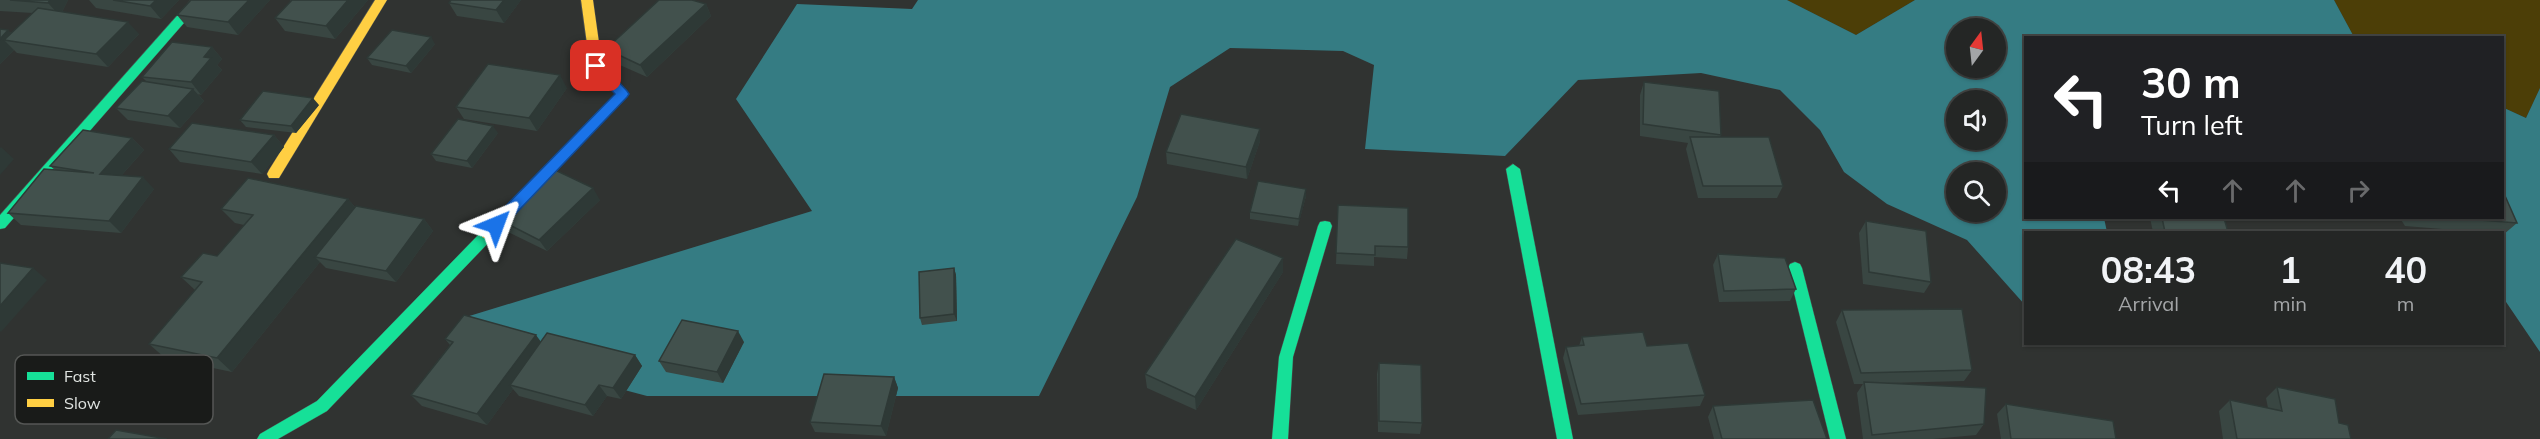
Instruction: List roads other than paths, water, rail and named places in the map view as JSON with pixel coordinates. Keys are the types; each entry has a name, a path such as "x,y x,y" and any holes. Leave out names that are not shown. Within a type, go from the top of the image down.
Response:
{"street":[{"path":"0,224 198,0"},
{"path":"274,174 381,0"},
{"path":"265,439 322,406 623,94 596,66 586,0"},
{"path":"1514,169 1566,439"},
{"path":"1280,439 1286,357 1325,226"},
{"path":"1795,268 1838,439"}],"water":[{"path":"918,0 1787,0 1856,35 1915,0 2334,0 2353,36 2024,36 2024,219 2104,219 2107,231 2024,231 2024,304 1967,240 1887,204 1844,172 1820,130 1780,90 1701,73 1578,80 1505,156 1365,149 1374,65 1343,51 1230,48 1170,87 1137,197 1039,396 647,396 467,348 466,317 812,211 736,99 797,4 912,9"},
{"path":"2540,88 2540,352 2504,299 2504,231 2451,231 2438,219 2504,219 2504,108 2526,118"}]}
